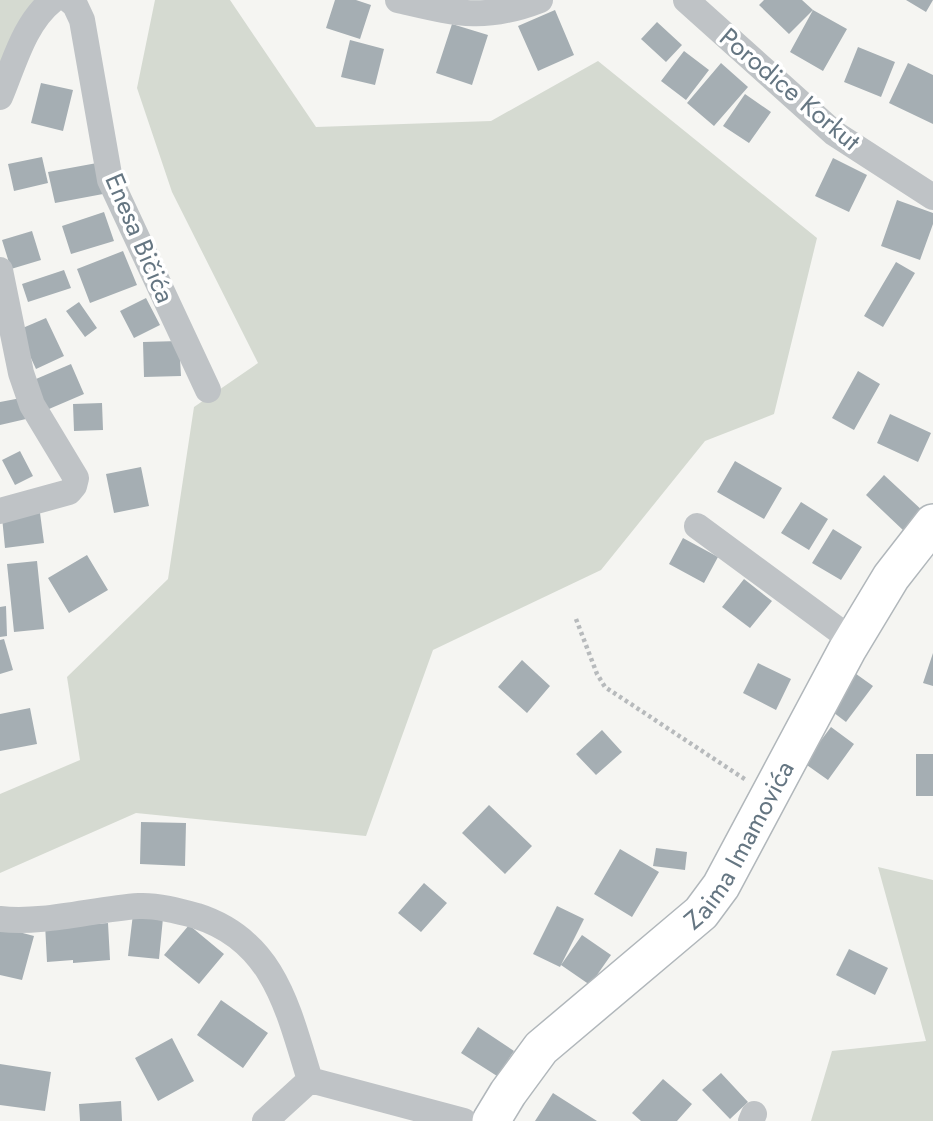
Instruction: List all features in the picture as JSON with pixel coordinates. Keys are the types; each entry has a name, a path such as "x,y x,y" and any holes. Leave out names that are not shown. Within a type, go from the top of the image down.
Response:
{"street":[{"path":"0,97 28,30 46,6 54,0"},
{"name":"Enesa Bičića","path":"69,0 75,5 82,20 110,180 208,390"},
{"path":"398,0 468,15 512,11 540,0"},
{"name":"Porodice Korkut","path":"686,0 834,133 933,197"},
{"path":"0,270 21,373 32,405 76,478 69,492 0,511"},
{"name":"Zaima Imamovića","path":"491,1121 541,1048 701,913 721,886 853,641 891,577 933,523"},
{"path":"697,526 853,641"},
{"path":"0,919 32,919 142,906 181,912 216,923 247,943 272,975 295,1032 310,1080"},
{"path":"310,1080 391,1112 464,1121"},
{"path":"265,1121 310,1080"}],"path":[{"path":"576,619 597,674 606,687 771,795"}],"shaded area":[{"path":"0,0 37,0 0,85"},
{"path":"155,0 230,0 316,127 491,121 598,61 817,238 774,414 705,441 601,570 433,650 366,836 136,813 0,873 0,794 80,760 67,677 168,579 194,407 258,363 172,192 137,88"},
{"path":"878,867 933,880 933,1121 811,1121 832,1051 926,1041"}],"building":[{"path":"335,0 356,0 371,5 360,39 326,28"},
{"path":"764,0 802,0 813,10 789,34 759,5"},
{"path":"906,0 933,0 926,12"},
{"path":"555,10 574,55 538,71 518,26"},
{"path":"813,10 847,29 823,71 790,52"},
{"path":"657,22 682,45 666,62 641,39"},
{"path":"452,24 488,35 472,85 436,73"},
{"path":"350,40 384,49 375,85 341,77"},
{"path":"858,47 895,62 881,97 844,82"},
{"path":"684,51 709,70 686,100 661,81"},
{"path":"721,63 748,87 714,126 687,103"},
{"path":"908,63 933,75 933,124 889,103"},
{"path":"41,83 73,90 63,131 31,123"},
{"path":"745,94 771,112 749,143 723,126"},
{"path":"42,157 48,183 14,191 8,164"},
{"path":"833,158 867,175 849,212 815,196"},
{"path":"97,163 103,194 55,203 48,172"},
{"path":"897,200 933,213 933,224 920,260 881,246"},
{"path":"104,212 114,241 71,254 62,226"},
{"path":"32,231 41,260 11,269 2,240"},
{"path":"123,251 137,285 90,303 77,269"},
{"path":"896,262 915,273 883,327 864,316"},
{"path":"64,270 71,288 28,302 22,284"},
{"path":"146,298 160,325 134,338 120,311"},
{"path":"79,302 97,328 85,337 66,311"},
{"path":"46,318 64,356 36,369 18,330"},
{"path":"179,341 181,376 144,377 143,342"},
{"path":"71,364 84,394 42,412 29,382"},
{"path":"858,371 880,384 854,430 832,418"},
{"path":"21,398 26,419 0,425 0,402"},
{"path":"102,403 103,430 74,431 73,404"},
{"path":"890,414 931,433 918,462 877,443"},
{"path":"20,451 33,476 15,485 2,460"},
{"path":"735,461 782,488 764,519 717,492"},
{"path":"141,467 149,506 114,513 106,474"},
{"path":"884,475 924,512 905,532 866,495"},
{"path":"801,502 828,519 809,550 781,533"},
{"path":"40,513 44,543 5,548 2,517"},
{"path":"833,529 862,547 841,580 812,563"},
{"path":"683,538 718,557 704,583 669,564"},
{"path":"87,555 108,590 69,613 48,578"},
{"path":"37,561 44,629 14,632 7,564"},
{"path":"744,579 772,601 750,628 722,607"},
{"path":"6,606 7,636 0,637 0,607"},
{"path":"4,639 13,670 0,674 0,640"},
{"path":"933,653 933,686 923,683"},
{"path":"522,660 550,686 527,713 498,687"},
{"path":"758,663 791,679 776,710 743,693"},
{"path":"852,671 873,686 846,722 825,706"},
{"path":"30,708 37,744 0,751 0,714"},
{"path":"831,727 854,744 828,780 804,763"},
{"path":"602,730 622,752 596,775 576,754"},
{"path":"916,754 933,754 933,796 916,796"},
{"path":"489,805 532,846 505,874 462,833"},
{"path":"141,822 186,823 185,866 140,864"},
{"path":"656,848 687,852 685,870 653,866"},
{"path":"620,849 659,872 632,917 594,894"},
{"path":"424,883 447,903 421,932 398,913"},
{"path":"557,906 584,919 560,967 533,954"},
{"path":"133,914 163,918 159,959 128,956"},
{"path":"108,923 110,960 47,962 45,924 70,926"},
{"path":"189,925 224,954 199,984 164,955"},
{"path":"0,927 34,936 22,980 0,975"},
{"path":"582,935 611,955 590,985 561,965"},
{"path":"849,949 888,968 875,995 836,975"},
{"path":"221,1000 268,1033 243,1068 197,1035"},
{"path":"478,1027 514,1051 497,1076 461,1053"},
{"path":"172,1038 194,1081 158,1101 135,1058"},
{"path":"0,1064 51,1072 45,1111 0,1105"},
{"path":"721,1073 748,1102 730,1119 702,1090"},
{"path":"663,1079 692,1104 677,1121 641,1121 632,1113"},
{"path":"553,1093 597,1121 535,1121"},
{"path":"121,1101 122,1121 80,1121 79,1104"}]}
